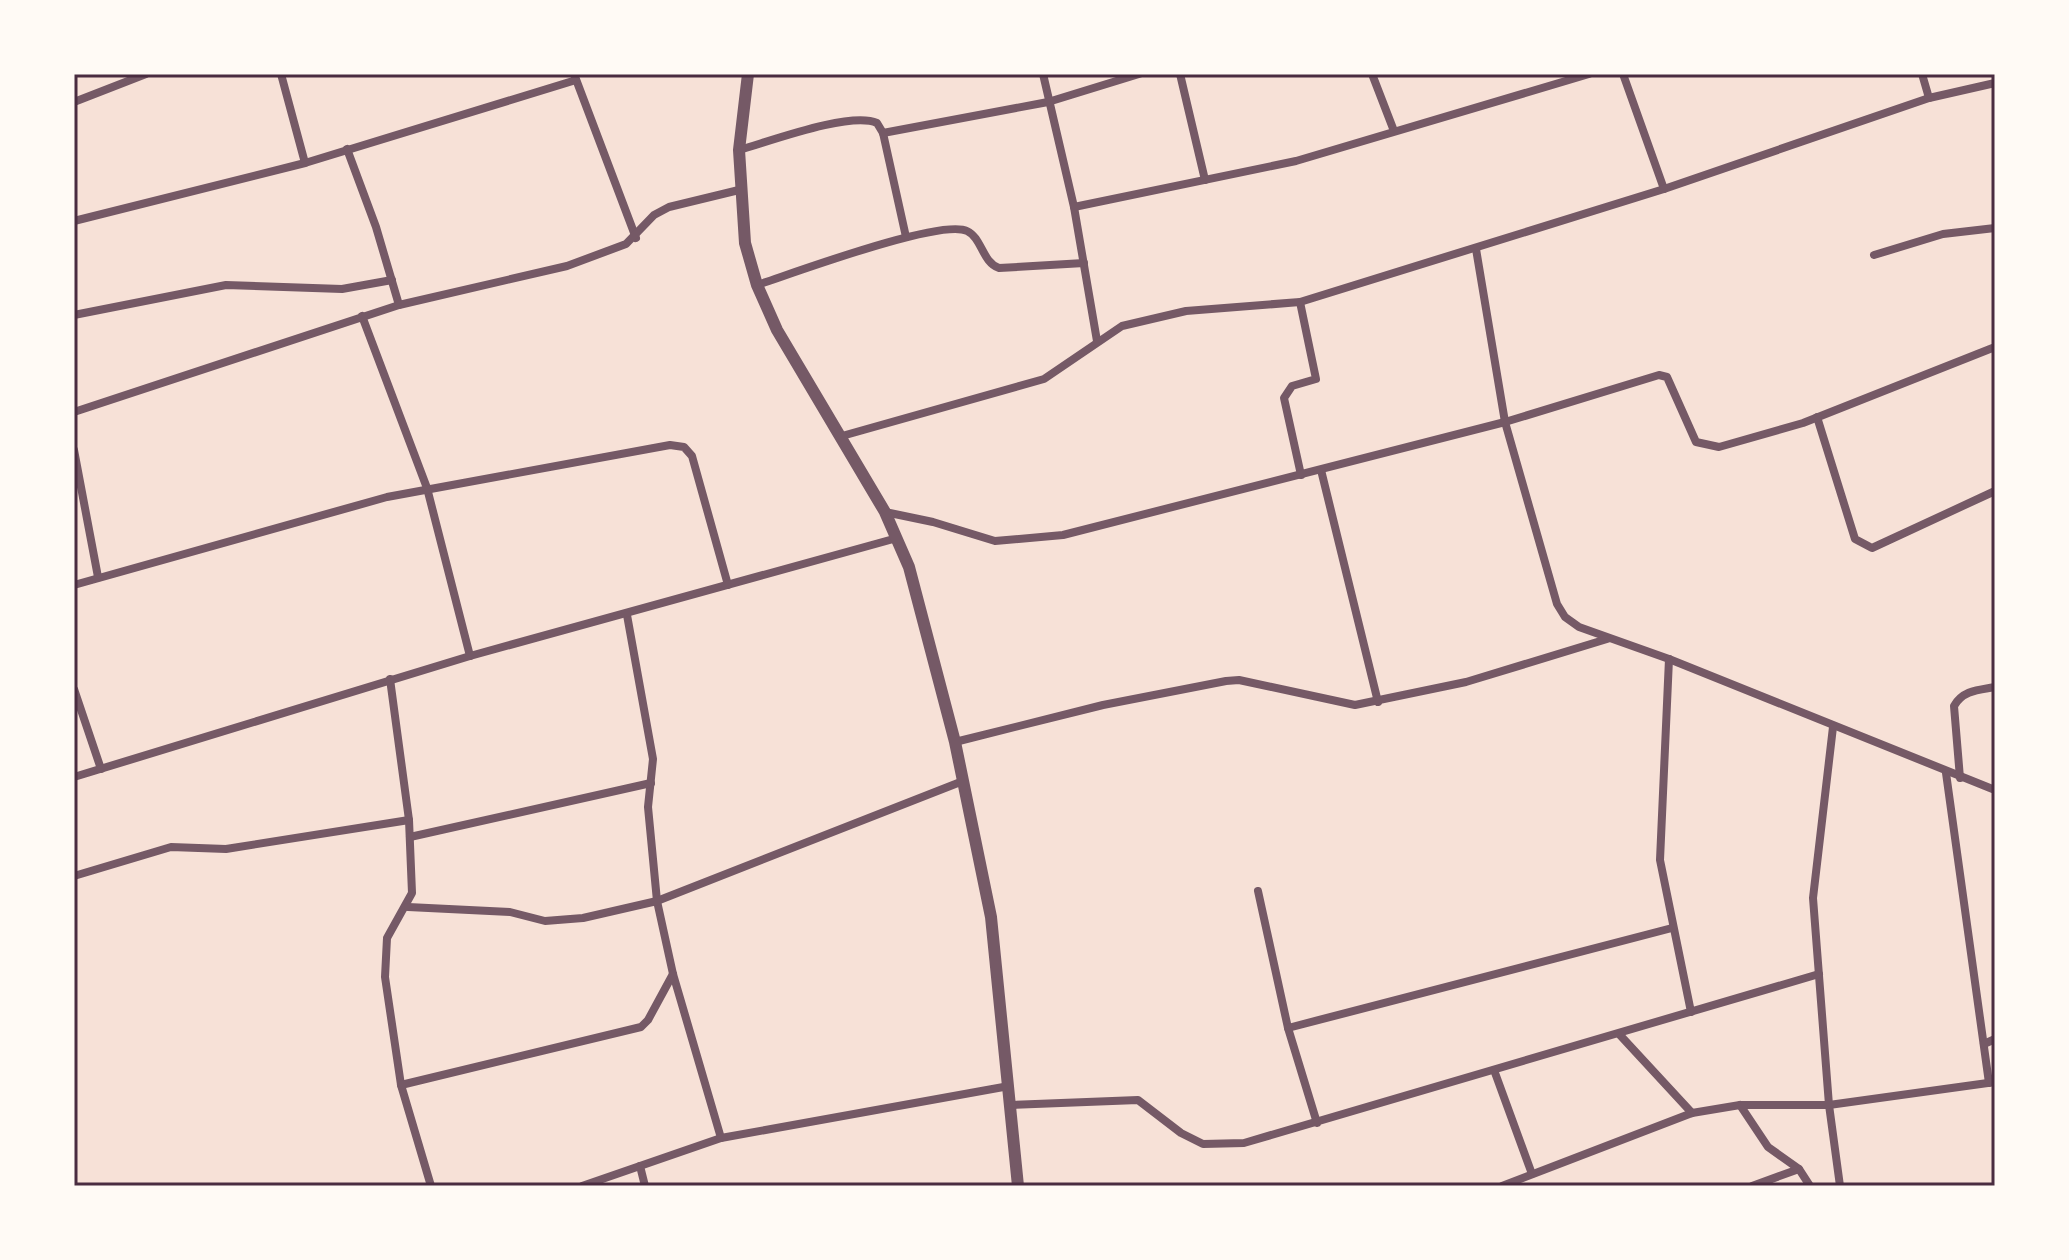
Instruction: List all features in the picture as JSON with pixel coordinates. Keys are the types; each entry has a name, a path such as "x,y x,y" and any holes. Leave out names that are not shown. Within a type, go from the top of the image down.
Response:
{"street":[{"path":"74,102 146,74"},
{"path":"281,74 305,163"},
{"path":"748,74 739,150 739,190 745,243 757,285 777,330 842,436 897,538 913,580 955,742 991,917 1018,1186"},
{"path":"1043,74 1074,207 1097,341"},
{"path":"883,133 1048,102 1139,74"},
{"path":"1180,74 1205,180"},
{"path":"1372,74 1394,131"},
{"path":"1074,207 1296,161 1589,74"},
{"path":"1623,74 1664,189"},
{"path":"1922,74 1929,98"},
{"path":"74,221 305,163 575,77 636,238"},
{"path":"842,436 1044,379 1122,326 1186,311 1300,302 1664,189 1929,98 1995,83"},
{"path":"739,150 860,120 877,123 883,133 906,237"},
{"path":"347,149 399,305"},
{"path":"74,412 399,305 567,266 616,249 636,238 654,215 669,207 739,190"},
{"path":"1874,255 1943,234 1995,228"},
{"path":"757,285 906,237 967,231 991,265 999,268 1084,263"},
{"path":"1476,249 1505,422 1557,604 1565,617 1579,627 1608,639 1669,659 1946,773 1995,790"},
{"path":"74,315 226,285 342,289 392,280"},
{"path":"1300,302 1316,379 1286,390 1284,398 1301,475"},
{"path":"362,316 427,488 470,656"},
{"path":"885,512 933,522 995,541 1063,535 1505,422 1659,375 1667,377 1696,442 1707,448 1719,447 1817,417 1995,347"},
{"path":"1817,417 1855,539 1862,546 1872,548 1995,491"},
{"path":"74,585 427,488 670,445 684,447 692,456 728,585"},
{"path":"74,450 77,489 98,577"},
{"path":"1321,470 1378,702"},
{"path":"74,777 390,679 897,538"},
{"path":"627,615 653,759 648,807 657,901 673,974 721,1138"},
{"path":"955,742 1115,702 1226,681 1239,680 1324,701 1355,705 1378,702 1466,682 1608,639"},
{"path":"1669,659 1660,860 1691,1012"},
{"path":"390,679 409,820 412,893 408,907 390,930 386,945 390,1018 401,1085 431,1186"},
{"path":"1960,778 1954,706 1960,697 1969,692 1995,687"},
{"path":"74,689 101,769"},
{"path":"1833,727 1814,881 1829,1105 1840,1186"},
{"path":"1502,1186 1692,1113 1740,1105 1829,1105 1992,1082 1946,773"},
{"path":"408,907 510,912 561,922 657,901 963,781"},
{"path":"410,837 651,783"},
{"path":"74,876 171,847 226,849 409,820"},
{"path":"1258,891 1288,1028 1317,1123"},
{"path":"1288,1028 1672,928"},
{"path":"401,1085 641,1027 673,974"},
{"path":"1010,1105 1138,1100 1181,1133 1203,1144 1226,1145 1317,1123 1819,974"},
{"path":"1619,1034 1692,1113"},
{"path":"1984,1044 1995,1039"},
{"path":"1494,1070 1532,1174"},
{"path":"582,1186 721,1138 1009,1086"},
{"path":"1740,1105 1768,1147 1799,1169 1810,1186"},
{"path":"640,1166 645,1186"},
{"path":"1752,1186 1799,1169"}]}
